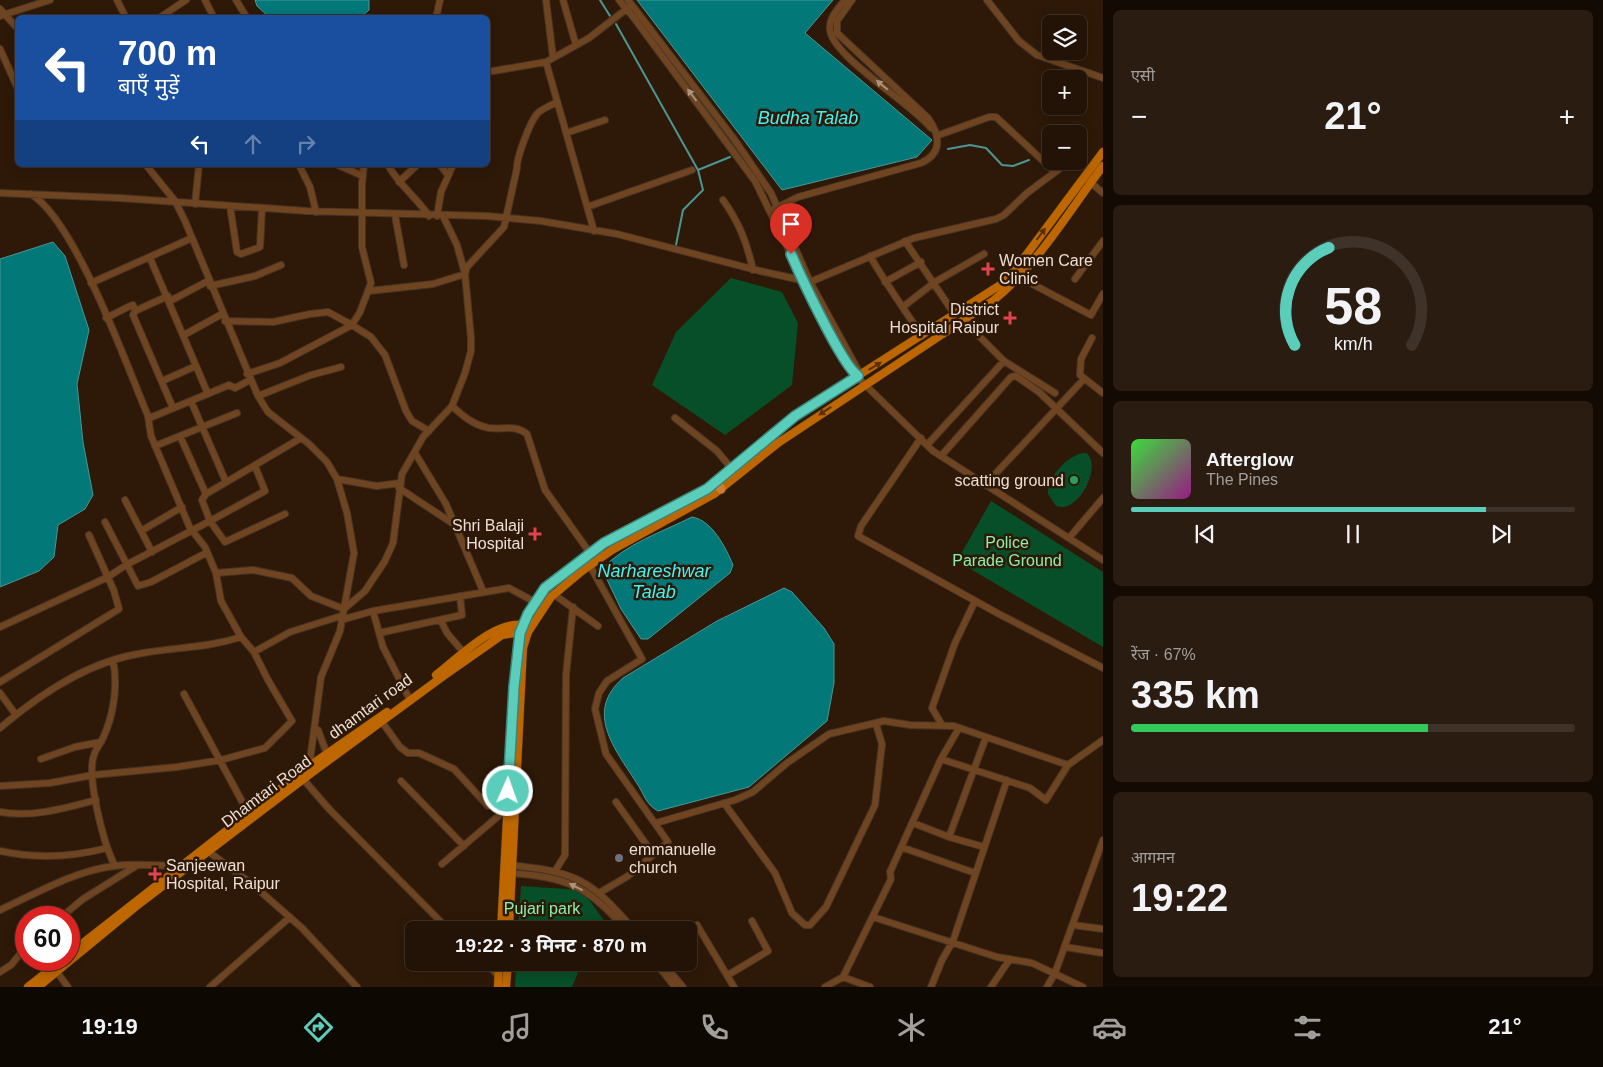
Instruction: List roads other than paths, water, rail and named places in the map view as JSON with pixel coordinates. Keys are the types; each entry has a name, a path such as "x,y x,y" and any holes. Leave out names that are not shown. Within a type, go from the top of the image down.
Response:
{"main road":[{"path":"527,626 554,594 612,550 691,509 778,443 994,300 1019,277 1088,180 1103,152"},
{"path":"509,921 508,808 514,687 523,634 536,602 545,588 587,555 630,528 707,489 719,486 732,469 795,416 1000,285 1012,274 1088,180 1103,166"},
{"name":"dhamtari road","path":"80,946 307,773 327,754 464,653 498,629 511,625 527,626"},
{"name":"Dhamtari Road","path":"80,950 182,868 209,852 250,816 307,773 382,722 498,638 508,633 523,634"},
{"path":"502,921 508,869 523,634"},
{"path":"28,987 53,971"},
{"name":"Dhamtari Road","path":"38,987 54,971"},
{"path":"498,971 498,987"},
{"path":"506,987 507,971"}],"street":[{"path":"15,26 2,13 50,0"},
{"path":"117,0 124,15"},
{"path":"164,15 186,0"},
{"path":"205,0 212,15"},
{"path":"236,0 245,15"},
{"path":"437,15 440,0"},
{"path":"546,0 553,57"},
{"path":"562,0 576,45"},
{"path":"618,0 629,4 774,209 807,281 858,370 858,376 941,456 1103,560"},
{"path":"845,0 833,15 830,24 831,36 847,56 928,123 934,132 938,144"},
{"path":"774,209 798,196 921,163 935,153 939,135 928,118 837,34 837,21 852,0"},
{"path":"987,0 1019,41 1037,56 1103,78"},
{"path":"493,71 546,62 596,33 629,4"},
{"path":"0,50 15,82"},
{"path":"546,62 594,231"},
{"path":"465,274 467,267 480,251 504,227 517,168 516,161 537,114 557,102"},
{"path":"939,135 989,117 996,117 1055,172"},
{"path":"566,133 605,120"},
{"path":"148,167 176,203 248,377 258,396 268,412 327,462 337,479 347,513 354,553 340,631 322,677 317,724 307,773 330,810 440,921"},
{"path":"195,204 199,167"},
{"path":"301,167 310,188 316,212"},
{"path":"343,167 363,176"},
{"path":"148,416 152,417 230,385 235,388 248,377 280,363 352,325 371,283 362,247 364,167"},
{"path":"389,167 399,182 415,196 429,216"},
{"path":"399,182 415,167"},
{"path":"442,167 448,175"},
{"path":"344,609 370,584 393,543 402,474 429,431 452,406 471,352 465,274 457,245 440,216 441,192 452,167"},
{"path":"587,207 692,170"},
{"path":"0,193 316,212 507,218 616,234 753,270 807,281 905,241 996,219 1017,205 1027,193 1058,170"},
{"path":"1088,180 1103,193"},
{"path":"0,786 50,783 93,775 177,768 221,760 265,748 292,721 254,652 241,637 221,601 216,573 205,547 191,532 155,446 148,426 148,416 91,283 53,214 42,201 30,194"},
{"path":"723,200 738,222 746,240 753,270"},
{"path":"230,206 237,252 241,254 260,247 262,208"},
{"path":"395,215 404,265"},
{"path":"91,283 192,238"},
{"path":"905,241 935,282 955,315"},
{"path":"1075,279 1103,241"},
{"path":"904,306 935,282 984,254"},
{"path":"870,256 885,282 904,306 922,336"},
{"path":"150,258 208,394"},
{"path":"885,282 921,262"},
{"path":"135,311 209,283 256,276 281,265"},
{"path":"369,290 433,284 465,274"},
{"path":"1019,277 1091,315 1103,294"},
{"path":"106,318 133,305 135,311 133,315 173,408"},
{"path":"225,321 273,322 328,312 371,337 385,355 406,411 412,421 429,431"},
{"path":"184,335 222,314"},
{"path":"964,321 1004,361 1055,394"},
{"path":"1092,338 1081,359 1080,375 1103,393"},
{"path":"927,444 1004,361"},
{"path":"162,381 196,366"},
{"path":"258,396 311,375 341,367"},
{"path":"941,456 1011,377 1016,376 1039,392 1103,453"},
{"path":"985,485 1084,379"},
{"path":"191,401 226,482"},
{"path":"452,406 468,421 489,428 521,429 527,434 545,490 587,555 590,566 642,659 607,681 599,693 595,709 606,754 668,842 628,876 599,893"},
{"path":"155,446 237,413"},
{"path":"675,418 717,451 732,469"},
{"path":"180,436 206,494"},
{"path":"285,514 225,542 210,521 202,500 206,494 301,438"},
{"path":"921,438 861,526 857,533 858,536 974,601 1103,668"},
{"path":"415,453 446,504 483,591"},
{"path":"0,627 108,577 265,490 255,466"},
{"path":"337,479 377,486 400,486 456,525"},
{"path":"1069,538 1103,498"},
{"path":"125,500 152,552"},
{"path":"141,531 182,507"},
{"path":"105,522 135,583 140,586 206,553"},
{"path":"0,682 119,609 108,577 89,534"},
{"path":"216,573 253,570 292,578 311,596 344,609"},
{"path":"254,652 290,632 341,618 483,591 509,588 544,607"},
{"path":"545,588 598,626"},
{"path":"379,633 462,616 460,596"},
{"path":"942,725 932,708 956,642 974,601"},
{"path":"556,871 565,854 565,684 573,607"},
{"path":"374,611 386,654 408,696"},
{"path":"441,621 447,634 464,653"},
{"path":"0,728 60,684 114,660 142,653 216,645 241,637"},
{"path":"114,660 114,695 101,742 93,755 93,775 96,800 107,848 115,866"},
{"path":"0,693 16,715"},
{"path":"184,694 250,816"},
{"path":"656,823 724,803 753,792 787,763 829,734 884,721 959,728 1068,766"},
{"path":"382,722 400,747 408,753 419,753 454,769 488,806 495,803 508,808 442,864"},
{"path":"317,724 319,739 327,754"},
{"path":"724,803 775,873 792,913 805,925 810,925 826,907 875,805 882,744 876,724"},
{"path":"825,987 842,977 891,879 890,872 941,759 959,728"},
{"path":"949,837 986,737"},
{"path":"941,759 1030,788 1046,800 1068,766 1103,741"},
{"path":"41,759 75,747 101,742"},
{"path":"931,987 942,960 953,942 1006,780"},
{"path":"401,781 464,846"},
{"path":"0,812 40,813 96,800"},
{"path":"616,802 653,854"},
{"path":"913,822 949,837 984,847"},
{"path":"1047,987 1055,973 1100,857 1103,840"},
{"path":"901,847 975,873"},
{"path":"0,851 32,857 74,855 107,848"},
{"path":"209,852 290,917 357,987"},
{"path":"0,910 73,876 115,866 182,868"},
{"path":"75,906 137,866"},
{"path":"508,869 556,871 580,880 599,893 625,921"},
{"path":"508,869 546,876 582,890 601,904 617,921"},
{"path":"210,987 290,917"},
{"path":"873,917 1010,959 1032,963 1083,987"},
{"path":"728,976 768,951 752,920"},
{"path":"697,925 734,987"},
{"path":"1073,925 1103,929"},
{"path":"1065,947 1103,953"},
{"path":"0,972 15,959"},
{"path":"991,987 1010,959"},
{"path":"56,971 68,987"},
{"path":"493,971 498,976"},
{"path":"662,971 675,987"},
{"path":"670,971 683,987"},
{"path":"842,977 870,987"}],"water":[{"path":"255,0 369,0 369,10 363,15 267,15 257,6"},
{"name":"Budha Talab","path":"637,0 833,0 805,33 932,140 917,157 782,190"},
{"path":"53,242 65,256 89,330 77,384 83,442 93,495 85,509 58,525 54,557 39,571 0,587 0,259"},
{"name":"Narhareshwar Talab","path":"692,517 706,523 717,536 733,565 730,573 648,639 641,639 621,609 602,569 622,552 656,533"},
{"path":"784,588 792,592 824,628 834,644 834,683 827,721 749,787 658,811 645,798 612,744 604,717 611,691 623,678 717,621"}],"waterway":[{"path":"600,0 610,16"},
{"path":"616,24 698,170 703,190 683,210 676,245"},
{"path":"948,149 970,145 986,148 1002,165 1013,166 1029,160"},
{"path":"698,170 730,157"}],"place":[{"name":"Women Care Clinic","path":"988,269"},
{"name":"District Hospital Raipur","path":"1010,318"},
{"name":"scatting ground","path":"1074,480"},
{"name":"Shri Balaji Hospital","path":"535,534"},
{"name":"emmanuelle church","path":"619,858"},
{"name":"Sanjeewan Hospital, Raipur","path":"155,874"}],"park label":[{"name":"Police Parade Ground","path":"1007,551"},
{"name":"Pujari park","path":"542,908"}]}
